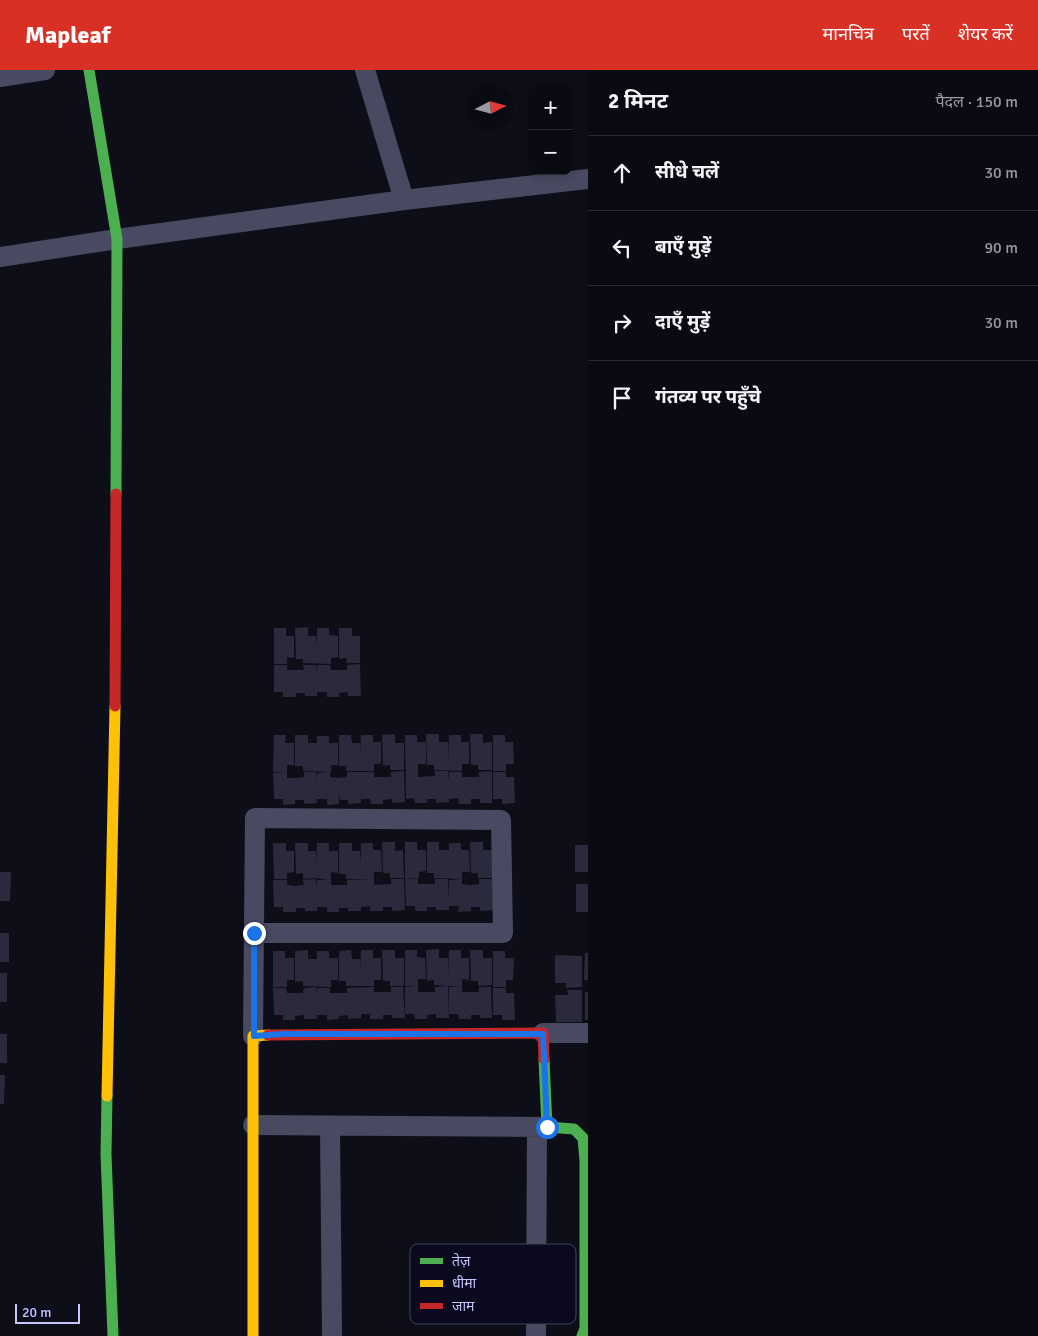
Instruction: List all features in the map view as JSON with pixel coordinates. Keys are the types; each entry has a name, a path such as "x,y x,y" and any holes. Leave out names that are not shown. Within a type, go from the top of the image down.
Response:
{"street":[{"path":"0,77 45,70"},
{"path":"89,70 117,239 116,634 106,1154 113,1336"},
{"path":"365,70 404,200"},
{"path":"0,257 404,200 588,179"},
{"path":"253,1336 253,1126 254,1036 254,933 255,818 501,820 503,933 254,933"},
{"path":"254,1036 293,1034 588,1033"},
{"path":"543,1034 547,1127 543,1127"},
{"path":"253,1126 543,1127 574,1130 583,1138 586,1161 585,1329 582,1336"},
{"path":"330,1126 332,1336"},
{"path":"539,1244 543,1127"}],"building":[{"path":"308,627 308,636 316,636 317,647 317,628 329,628 329,635 338,636 338,657 331,658 331,664 303,663 303,659 296,659 295,628"},
{"path":"274,628 286,628 286,636 294,636 294,658 287,657 287,664 274,664"},
{"path":"339,628 352,628 352,636 360,636 360,663 346,663 347,658 339,659"},
{"path":"360,664 361,696 348,696 348,692 339,693 339,697 327,697 327,692 317,692 317,696 305,696 305,693 296,693 296,697 283,697 283,692 274,692 274,665 287,665 287,670 304,670 303,665 316,665 317,671 317,665 330,665 331,670 347,670 347,665"},
{"path":"395,734 395,743 404,743 404,770 390,770 390,765 383,766 382,735"},
{"path":"426,734 439,734 439,742 448,742 448,762 449,735 461,735 461,742 469,742 469,764 462,764 462,771 434,770 434,765 427,765"},
{"path":"470,734 483,734 483,743 492,742 492,770 478,770 478,765 471,765"},
{"path":"274,735 286,735 285,743 294,743 294,765 287,765 287,772 273,772"},
{"path":"295,735 308,735 308,743 317,743 317,736 329,736 329,743 338,743 338,765 331,765 331,772 303,771 303,766 295,766"},
{"path":"339,735 351,735 352,743 360,743 360,756 361,735 373,735 373,742 381,742 381,764 374,764 374,771 346,771 346,766 339,766"},
{"path":"405,735 417,735 417,742 426,742 426,764 418,764 418,777 435,776 435,771 448,771 449,782 449,772 462,772 462,777 479,777 479,772 492,771 492,803 480,803 480,799 471,799 471,804 459,804 458,798 449,799 449,802 436,803 436,799 427,799 427,803 415,803 414,798 406,799"},
{"path":"493,735 505,735 505,742 513,742 514,764 506,764 506,771 493,771"},
{"path":"404,771 405,802 392,803 392,799 383,800 383,804 371,804 370,799 361,799 361,803 348,804 348,800 340,800 339,794 339,804 327,805 327,799 317,799 317,803 304,804 304,800 295,800 295,804 283,805 283,799 274,799 273,773 287,772 287,778 295,778 304,777 304,772 316,772 316,780 317,773 330,772 330,777 338,778 347,777 347,772 374,772 374,777 391,777 391,772"},
{"path":"493,772 506,772 506,777 514,777 515,803 502,804 502,799 493,799"},
{"path":"382,842 395,842 395,851 403,850 404,878 390,878 390,873 383,873"},
{"path":"405,842 417,842 417,850 426,850 426,871 419,872 419,878 405,879"},
{"path":"427,842 439,842 439,850 449,850 449,843 461,843 461,850 469,850 470,872 462,872 462,879 434,878 434,873 427,873"},
{"path":"470,842 483,842 483,850 492,850 492,878 478,878 478,873 471,873"},
{"path":"273,843 286,843 286,851 294,851 294,872 287,873 287,879 274,879"},
{"path":"295,843 308,843 308,851 316,851 316,867 317,843 329,843 329,851 338,851 338,873 331,872 331,885 347,885 347,880 374,879 374,885 391,884 391,879 404,879 405,910 392,911 392,907 383,907 383,911 370,911 370,906 361,907 361,911 348,911 348,908 339,908 339,912 327,912 327,907 317,907 317,911 305,911 305,908 296,908 296,912 283,912 283,907 274,907 273,880 287,880 287,885 295,886 304,885 303,880 316,879 317,888 317,880 327,880 317,878 303,879 303,873 296,874"},
{"path":"339,843 352,843 352,851 360,851 361,863 361,843 373,843 373,850 381,850 382,872 374,872 374,879 346,879 346,874 339,874"},
{"path":"575,845 588,845 588,872 575,872"},
{"path":"0,872 11,872 10,901 0,901"},
{"path":"405,879 418,879 418,884 435,884 435,879 448,879 448,901 449,880 462,879 462,884 470,885 479,884 479,879 492,879 493,910 480,911 480,907 471,907 471,911 458,912 459,906 449,906 449,910 436,910 436,907 427,907 427,911 415,911 415,906 406,906"},
{"path":"576,884 588,884 588,912 576,912"},
{"path":"0,933 9,933 9,962 0,962"},
{"path":"439,949 439,958 448,958 448,976 449,950 461,950 461,958 469,958 469,980 462,979 462,987 434,985 434,980 427,981 426,950"},
{"path":"308,950 308,959 317,959 317,951 329,951 329,958 338,958 338,980 331,980 331,987 303,986 303,981 295,982 295,951"},
{"path":"351,950 352,959 360,959 360,972 361,950 373,950 373,958 381,958 381,980 374,980 374,986 346,986 346,981 339,981 339,951"},
{"path":"382,950 395,950 395,958 404,958 404,986 390,986 390,981 383,981"},
{"path":"405,950 417,950 417,957 425,958 426,979 418,979 418,992 435,992 435,987 448,986 449,1018 436,1018 436,1014 427,1015 427,1019 415,1019 414,1014 405,1014 405,987 415,987 405,986"},
{"path":"470,950 483,950 483,958 492,958 492,985 478,986 478,981 471,981"},
{"path":"273,951 285,951 285,958 294,958 294,980 287,980 287,987 273,987"},
{"path":"493,951 505,951 505,958 514,958 513,980 506,980 506,987 493,987"},
{"path":"585,953 588,953 588,980 584,980"},
{"path":"555,955 582,956 582,987 566,988 566,983 555,983"},
{"path":"0,973 7,973 7,1002 0,1002"},
{"path":"316,987 316,994 317,988 330,988 330,993 347,993 347,988 374,987 374,992 391,992 391,987 403,987 405,1018 392,1018 392,1015 383,1015 383,1019 370,1019 370,1014 361,1014 361,1018 348,1019 348,1015 339,1016 339,1019 327,1020 327,1015 317,1015 317,1019 304,1019 304,1015 295,1016 295,1020 283,1020 283,1015 274,1015 273,988 286,988 287,993 303,993 304,988"},
{"path":"449,987 462,987 462,992 479,992 479,987 491,987 492,1018 480,1018 480,1015 471,1015 471,1019 459,1019 458,1014 449,1014"},
{"path":"493,988 506,988 506,993 514,993 515,1020 502,1020 502,1015 493,1015"},
{"path":"567,990 582,990 582,1022 556,1022 555,995 568,995"},
{"path":"585,992 588,992 588,1020 585,1020"},
{"path":"0,1034 7,1034 7,1063 0,1063"},
{"path":"0,1075 5,1075 4,1104 0,1104"}],"traffic: fast":[{"path":"89,70 117,239 116,494"},
{"path":"544,1059 547,1127 574,1129 583,1138 585,1161 585,1329 582,1336"},
{"path":"107,1096 106,1154 113,1336"}],"traffic: slow":[{"path":"107,1096 115,706"},
{"path":"253,1336 253,1036 268,1035"}],"traffic: jam":[{"path":"115,706 116,494"},
{"path":"268,1035 543,1033 544,1059"}],"route":[{"path":"254,933 254,1036 283,1034 543,1034 547,1127"}]}
